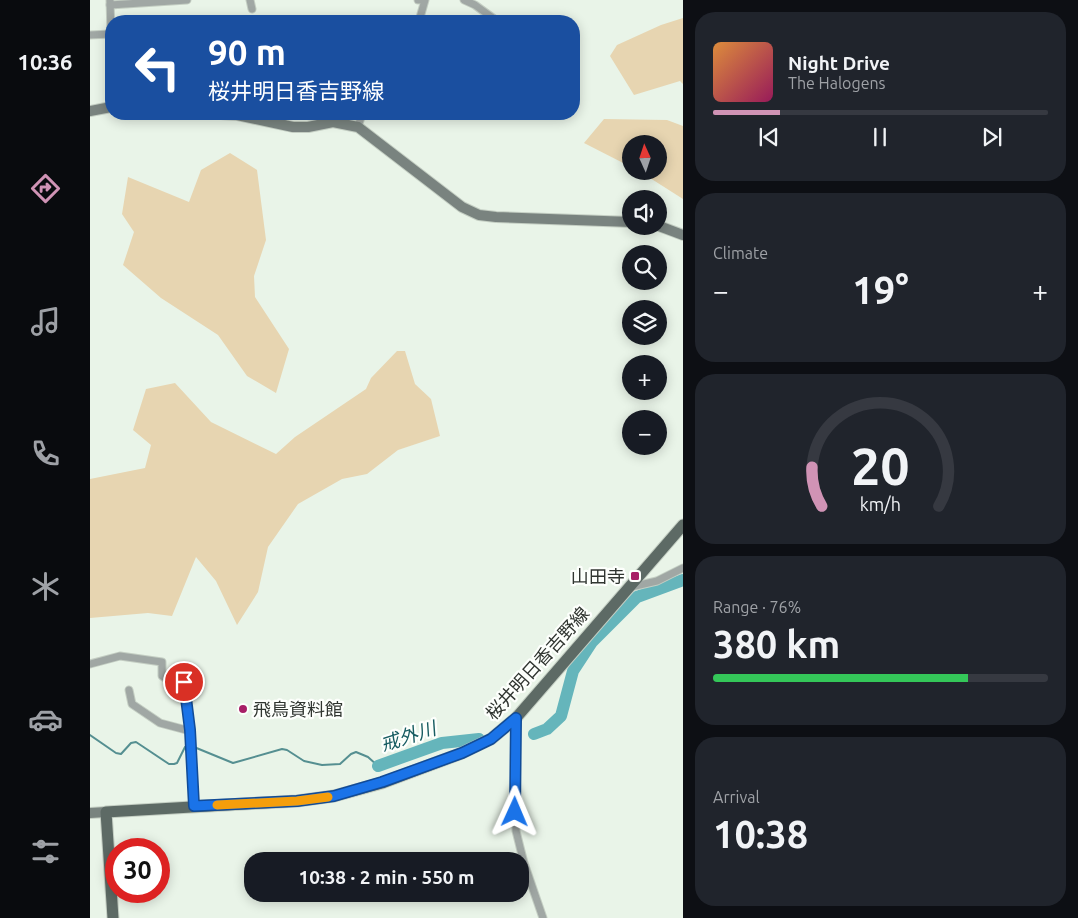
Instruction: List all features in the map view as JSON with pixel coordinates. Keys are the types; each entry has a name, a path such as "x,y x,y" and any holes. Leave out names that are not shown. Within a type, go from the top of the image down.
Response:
{"main road":[{"name":"桜井明日香吉野線","path":"106,812 297,801 334,796 382,782 462,753 491,739 516,718 683,525"},
{"path":"106,812 113,918"}],"street":[{"path":"110,15 110,2 187,0"},
{"path":"250,0 252,9"},
{"path":"421,15 425,0"},
{"path":"464,0 475,4 489,15"},
{"path":"90,35 105,34"},
{"path":"90,111 105,107"},
{"path":"262,120 287,126 308,127 333,122 358,127 462,207 479,215 546,220 622,222"},
{"path":"281,120 287,126"},
{"path":"358,127 360,120"},
{"path":"667,229 683,234"},
{"path":"628,588 657,581 683,568"},
{"path":"90,664 120,656 162,662 162,676 169,680 184,682 190,730 194,806"},
{"path":"129,690 132,704 160,723 190,730"},
{"path":"516,718 516,830 524,863 543,918"},
{"path":"90,813 106,812"}],"shaded area":[{"path":"683,18 683,84 680,81 634,95 610,56 617,45 661,25"},
{"path":"604,119 667,120 683,126 683,199 653,180 668,180 668,135 622,135 622,162 584,143"},
{"path":"230,153 257,170 266,240 254,276 255,297 289,349 276,393 247,376 218,335 161,298 123,265 134,232 122,214 128,177 189,202 201,170"},
{"path":"397,351 405,351 415,384 431,399 440,436 398,450 367,474 342,479 298,504 268,547 258,592 237,625 216,581 196,557 172,616 148,613 90,618 90,479 145,468 151,445 133,430 146,389 175,383 211,422 276,454 295,437 366,389 371,378"}],"waterway":[{"name":"戒外川","path":"534,734 547,729 561,716 573,671 592,642 637,597 683,580"},
{"name":"戒外川","path":"90,735 116,753 121,754 131,743 136,742 169,764 177,763 185,747 189,746"},
{"name":"戒外川","path":"378,766 442,743 479,739"},
{"name":"戒外川","path":"194,747 233,763 282,749 287,750 304,761 322,765 340,764 356,752 368,757 378,766"}],"slow traffic":[{"path":"217,805 297,801 328,797"}],"place":[{"name":"山田寺","path":"635,576"},
{"name":"飛鳥資料館","path":"243,709"}],"route":[{"path":"184,682 190,730 194,806 297,801 334,796 382,782 462,753 491,739 516,718 515,812"}]}
